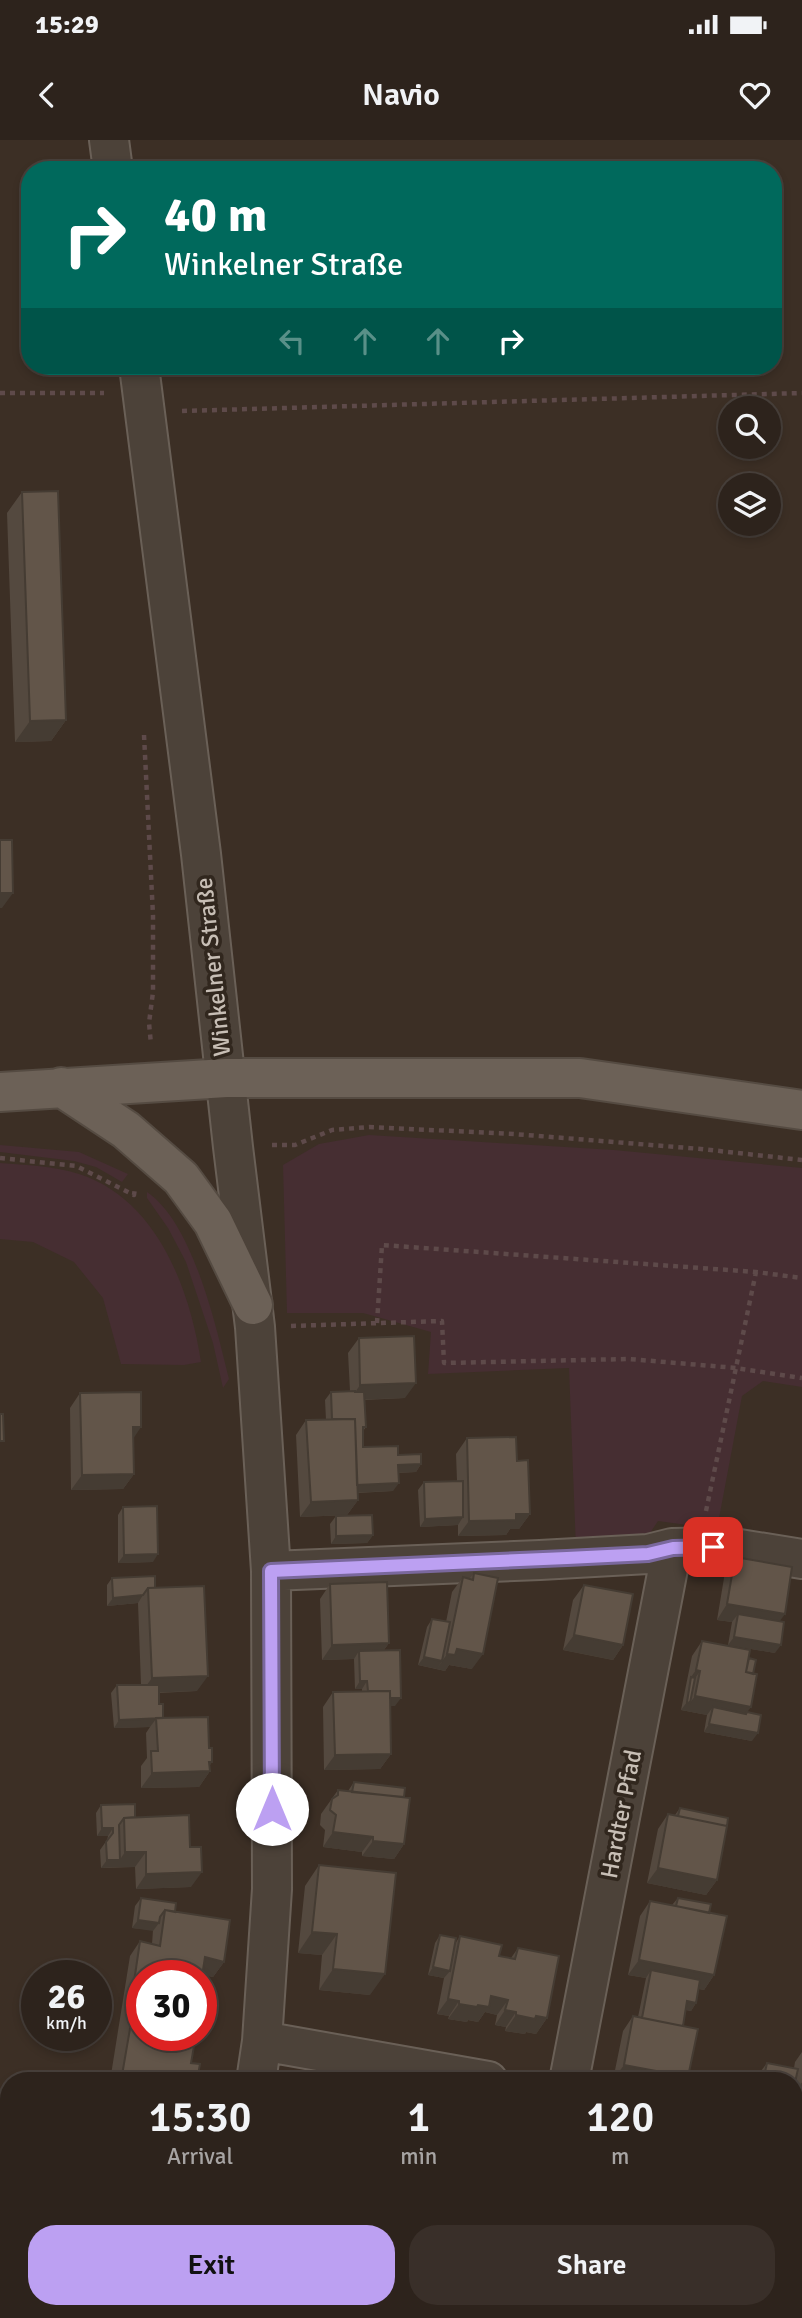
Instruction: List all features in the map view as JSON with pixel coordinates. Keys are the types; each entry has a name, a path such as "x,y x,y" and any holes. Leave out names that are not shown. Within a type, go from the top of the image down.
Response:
{"main road":[{"path":"0,1092 226,1078 580,1079 802,1110"},
{"path":"61,1087 126,1130 181,1178 213,1222 254,1316"}],"street":[{"path":"109,140 112,161"},
{"name":"Winkelner Straße","path":"140,375 201,854 254,1316 271,1571 272,1889 262,2041 257,2072"},
{"path":"271,1571 540,1560 727,1547 802,1559"},
{"name":"Hardter Pfad","path":"571,2072 685,1548"},
{"path":"262,2041 437,2072"}],"path":[{"path":"0,393 104,393 145,412 802,393"},
{"path":"104,393 106,407"},
{"path":"144,726 153,915 153,992 149,1023 155,1081"},
{"path":"233,1146 295,1145 332,1130 369,1127 674,1147 802,1160"},
{"path":"0,1158 76,1166 134,1195 143,1144"},
{"path":"377,1323 382,1245 757,1272 802,1278"},
{"path":"685,1548 736,1368 757,1272"},
{"path":"254,1316 377,1323 442,1321 444,1363 629,1359 736,1368 802,1378"}],"shaded area":[{"path":"369,1135 614,1150 802,1168 802,1387 763,1381 742,1396 717,1529 658,1521 646,1539 576,1549 569,1368 428,1374 431,1332 363,1313 287,1313 283,1165 319,1144"},
{"path":"0,1145 79,1152 128,1174 122,1182 96,1167 74,1161 0,1152"},
{"path":"0,1163 79,1174 106,1186 129,1204 149,1225 178,1277 196,1334 201,1362 184,1365 121,1364 103,1298 74,1262 33,1242 0,1239"},
{"path":"147,1192 163,1207 190,1251 209,1305 229,1379 223,1388 213,1343 186,1262 168,1228 147,1198"}],"building":[{"path":"58,491 66,720 30,721 22,492"},
{"path":"0,840 12,840 13,893 0,893"},
{"path":"414,1336 416,1383 360,1385 359,1338"},
{"path":"141,1392 141,1427 133,1427 134,1474 82,1475 80,1393"},
{"path":"331,1392 364,1392 366,1427 363,1427 363,1447 398,1446 398,1455 421,1454 421,1464 398,1465 399,1483 357,1485 355,1419 332,1419"},
{"path":"0,1414 3,1414 4,1441 0,1441"},
{"path":"355,1419 358,1500 311,1502 306,1420"},
{"path":"516,1437 517,1461 528,1460 530,1514 516,1514 516,1520 469,1521 467,1438"},
{"path":"463,1481 463,1517 425,1519 424,1482"},
{"path":"157,1506 158,1554 124,1555 123,1507"},
{"path":"372,1515 373,1535 336,1536 336,1516"},
{"path":"735,1557 792,1567 785,1614 727,1604"},
{"path":"474,1573 498,1578 483,1654 457,1649 455,1655 447,1654 463,1577 473,1580"},
{"path":"155,1576 155,1588 148,1588 143,1595 113,1598 112,1578"},
{"path":"387,1582 389,1643 332,1645 330,1584"},
{"path":"584,1585 633,1594 623,1645 574,1635"},
{"path":"204,1586 208,1676 152,1678 148,1588"},
{"path":"738,1614 784,1622 781,1645 734,1637"},
{"path":"432,1619 450,1622 442,1661 424,1657"},
{"path":"702,1641 750,1650 746,1672 757,1674 751,1707 695,1696 700,1671 696,1670"},
{"path":"400,1650 401,1698 390,1698 390,1691 368,1691 367,1681 360,1681 359,1651"},
{"path":"749,1658 756,1660 753,1674 746,1672"},
{"path":"691,1677 695,1678 690,1703 687,1702"},
{"path":"117,1685 159,1685 159,1704 163,1704 163,1718 119,1720"},
{"path":"390,1691 391,1754 335,1755 333,1692"},
{"path":"713,1707 761,1715 758,1733 709,1724"},
{"path":"208,1717 209,1748 212,1748 210,1771 152,1773 151,1751 158,1751 156,1718"},
{"path":"354,1782 405,1788 404,1797 352,1792"},
{"path":"338,1790 410,1798 404,1844 373,1841 373,1837 333,1832 336,1815 330,1810 332,1799 338,1795"},
{"path":"135,1804 135,1817 124,1818 119,1825 120,1860 107,1860 106,1842 113,1833 113,1828 102,1828 101,1805"},
{"path":"680,1808 728,1818 727,1826 678,1816"},
{"path":"668,1814 727,1826 717,1880 658,1868"},
{"path":"189,1815 190,1847 201,1847 202,1872 146,1874 146,1852 125,1852 124,1818"},
{"path":"319,1865 396,1873 385,1974 333,1969 337,1934 312,1932"},
{"path":"141,1898 176,1903 175,1912 165,1910 159,1923 138,1920"},
{"path":"678,1898 711,1904 709,1913 676,1906"},
{"path":"650,1901 727,1916 714,1975 639,1960"},
{"path":"165,1910 230,1920 224,1962 205,1957 205,1960 137,1960 140,1941 160,1946"},
{"path":"440,1935 456,1938 450,1971 433,1967"},
{"path":"460,1936 502,1945 499,1956 515,1959 518,1948 559,1956 547,2018 536,2016 535,2019 516,2015 516,2012 505,2010 508,2000 491,1996 489,2007 459,2004 459,2001 448,1999"},
{"path":"651,1970 700,1980 696,2003 687,2001 683,2026 642,2018"},
{"path":"633,2016 698,2029 689,2072 661,2072 624,2065"},
{"path":"126,2051 193,2051 191,2063 200,2064 199,2072 123,2072"},
{"path":"767,2063 798,2069 797,2072 765,2072"}],"route":[{"path":"272,1809 271,1571 648,1554 673,1548 713,1547"}]}
